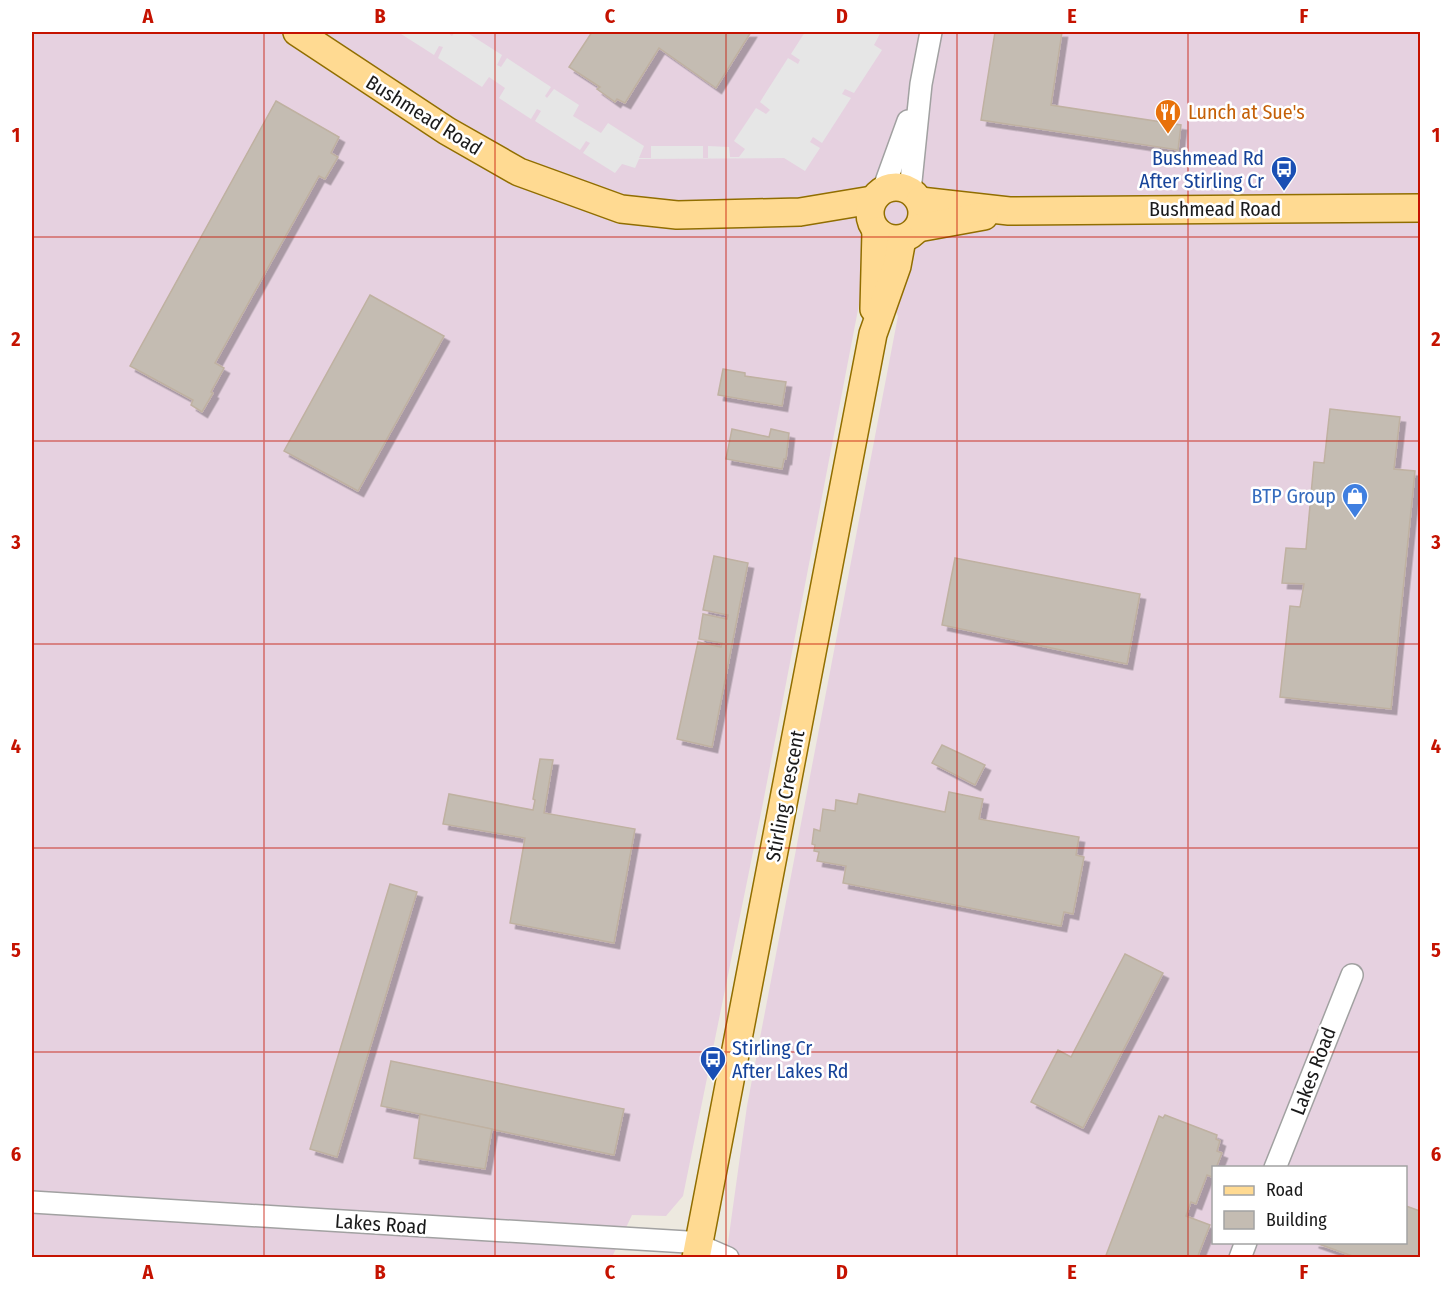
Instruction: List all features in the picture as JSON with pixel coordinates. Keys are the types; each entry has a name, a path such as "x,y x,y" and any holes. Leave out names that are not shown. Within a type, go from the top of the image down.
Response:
{"main road":[{"name":"Bushmead Road","path":"297,32 447,131 519,172 604,204 646,213 687,215 876,212"},
{"name":"Bushmead Road","path":"329,32 528,163 557,186"},
{"name":"Bushmead Road","path":"876,212 892,187 912,215"},
{"name":"Bushmead Road","path":"876,212 884,237 892,240 912,215 1009,211 1420,208"},
{"name":"Stirling Crescent","path":"873,334 876,212"},
{"name":"Stirling Crescent","path":"697,1251 873,334 912,215"}],"street":[{"name":"Stirling Crescent","path":"912,215 921,84 931,32"},
{"name":"Stirling Crescent","path":"876,212 921,84"},
{"name":"Lakes Road","path":"1275,1166 1352,975"},
{"name":"Lakes Road","path":"32,1202 687,1242 697,1251 728,1257"}],"shaded area":[{"path":"32,32 1420,32 1420,1257 726,1257 747,1106 898,316 867,263 762,808 683,1196 666,1216 632,1215 612,1257 32,1257"},
{"path":"398,32 449,32 452,36 455,32 466,32 502,55 497,65 501,67 507,58 551,87 545,96 547,98 554,89 579,105 573,116 601,133 608,123 644,146 639,158 651,158 651,146 703,146 703,158 708,158 708,146 729,147 730,157 739,157 745,149 734,141 756,108 766,114 770,110 760,102 788,58 798,64 800,60 791,54 805,32 881,32 874,45 882,50 854,93 845,89 842,94 851,98 822,143 813,137 810,142 820,148 805,171 784,158 639,159 635,168 622,164 615,173 583,153 590,143 586,141 580,150 535,121 541,111 537,109 531,119 499,98 505,88 489,77 482,87 438,58 443,47 439,46 434,55"}],"building":[{"path":"592,32 751,32 716,88 659,48 625,103 617,99 615,102 597,89 600,87 569,67"},
{"path":"995,32 1062,32 1051,105 1181,125 1178,150 981,120"},
{"path":"276,101 339,137 331,153 338,157 325,179 319,176 215,363 224,368 202,412 191,405 193,400 130,366"},
{"path":"370,295 444,336 358,491 284,451"},
{"path":"723,369 745,373 745,376 786,382 782,406 718,395"},
{"path":"1330,409 1400,417 1394,469 1415,471 1391,709 1280,697 1290,606 1300,607 1304,584 1282,583 1286,548 1306,549 1314,462 1324,463"},
{"path":"732,429 769,437 771,429 789,433 786,459 784,459 782,469 726,459"},
{"path":"714,556 748,563 712,747 677,739 698,642 721,647 722,643 699,639 703,614 727,619 728,615 703,610"},
{"path":"955,558 1140,594 1127,664 942,625"},
{"path":"942,745 985,765 975,785 932,763"},
{"path":"540,759 553,760 544,813 635,829 614,943 510,923 525,838 443,824 449,794 533,810"},
{"path":"949,792 983,799 979,819 1079,837 1076,855 1084,857 1073,914 1064,912 1061,926 843,883 846,866 817,861 819,852 814,851 815,845 812,844 814,829 820,831 823,809 835,811 836,800 857,804 859,794 945,812"},
{"path":"390,884 417,892 337,1157 310,1149"},
{"path":"1125,954 1163,973 1083,1128 1031,1102 1058,1050 1071,1057"},
{"path":"391,1061 624,1109 614,1155 381,1106"},
{"path":"420,1114 492,1129 485,1169 414,1158"},
{"path":"1165,1115 1217,1135 1216,1139 1220,1141 1217,1151 1222,1153 1217,1166 1212,1166 1212,1177 1207,1175 1196,1204 1191,1202 1186,1216 1210,1225 1197,1258 1105,1258 1159,1116 1163,1118"},
{"path":"1407,1206 1420,1211 1420,1258 1358,1258 1319,1244 1407,1244"}],"place":[{"name":"Lunch at Sue's","path":"1168,135"},
{"name":"Bushmead Rd After Stirling Cr","path":"1284,192"},
{"name":"BTP Group","path":"1355,519"},
{"name":"Stirling Cr After Lakes Rd","path":"713,1082"}]}
